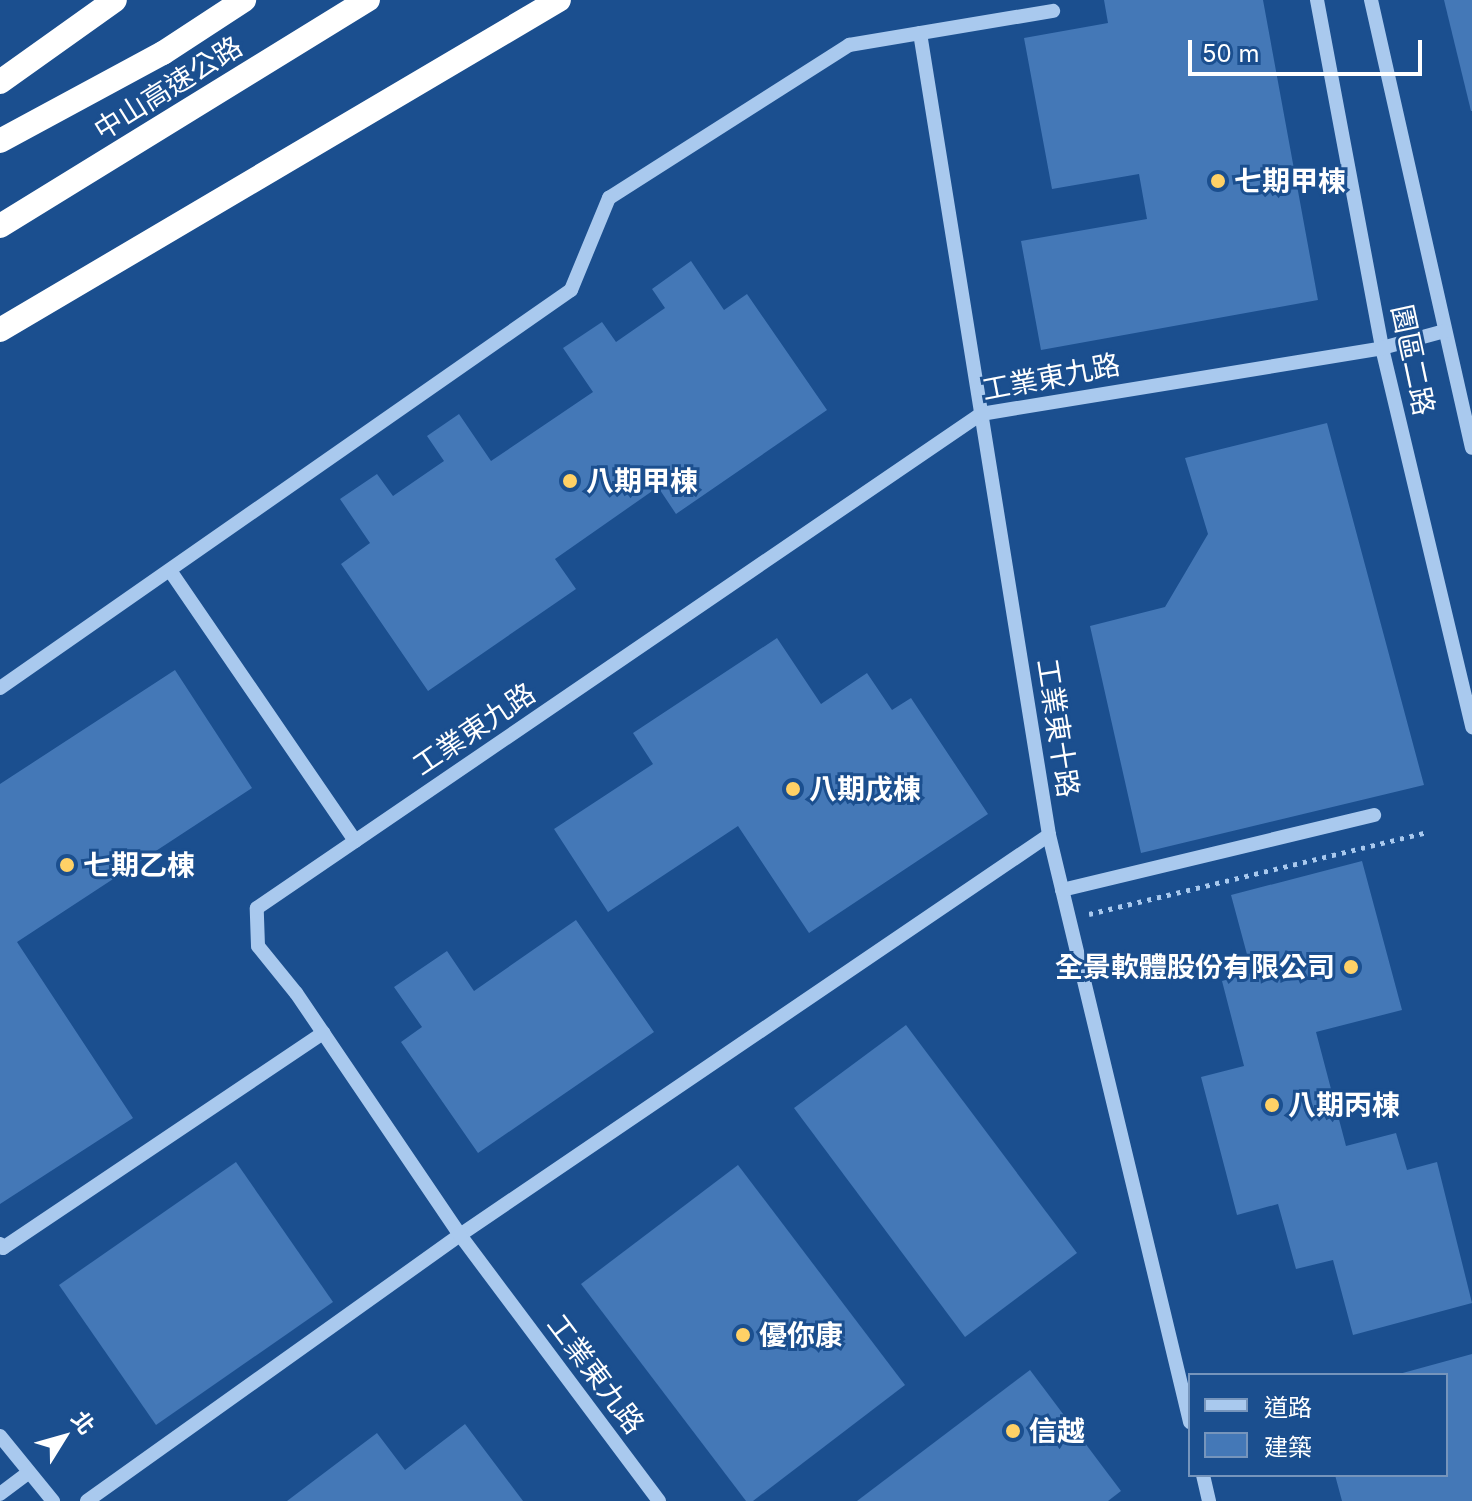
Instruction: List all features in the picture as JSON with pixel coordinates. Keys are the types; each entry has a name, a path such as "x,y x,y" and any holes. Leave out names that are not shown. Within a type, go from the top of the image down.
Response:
{"highway":[{"path":"0,82 115,0"},
{"name":"中山高速公路","path":"0,141 163,53 244,0"},
{"name":"中山高速公路","path":"0,226 368,0"},
{"path":"0,330 559,0"}],"street":[{"name":"園區二路","path":"1317,0 1382,348 1472,727"},
{"name":"園區二路","path":"1371,0 1472,448"},
{"path":"0,688 171,572 571,290 609,198 849,45 1053,11"},
{"name":"工業東十路","path":"920,33 1049,835 1188,1414"},
{"name":"工業東九路","path":"659,1501 460,1235 323,1033 258,946 257,908 981,414 1382,348 1445,331"},
{"path":"171,572 355,841"},
{"path":"1062,890 1374,815"},
{"path":"87,1501 460,1235 1049,835"},
{"path":"0,1244 3,1248 323,1033"},
{"path":"2,1441 53,1501"},
{"path":"0,1494 29,1472"},
{"path":"1203,1477 1209,1501"}],"path":[{"path":"1068,919 1428,832"}],"building":[{"name":"七期甲棟","path":"1104,0 1263,0 1318,300 1041,350 1021,241 1147,219 1139,174 1052,189 1024,38 1108,23"},
{"path":"1444,0 1472,0 1472,111 1471,111"},
{"name":"八期甲棟","path":"691,261 724,310 747,294 827,410 676,514 658,487 555,559 576,589 428,691 341,564 370,543 340,499 377,474 393,496 444,461 427,436 459,414 491,461 593,392 563,348 602,322 616,342 665,308 652,289"},
{"path":"1327,423 1424,785 1141,853 1090,626 1165,607 1208,534 1185,458"},
{"name":"八期戊棟","path":"777,638 821,704 867,673 892,710 911,698 988,814 809,933 738,826 608,912 554,829 653,764 633,733"},
{"name":"七期乙棟","path":"175,670 252,788 17,942 133,1118 0,1204 0,784"},
{"name":"八期丙棟","path":"1362,861 1402,1010 1316,1032 1346,1146 1396,1133 1407,1170 1437,1162 1472,1303 1353,1335 1333,1260 1296,1269 1278,1204 1237,1215 1201,1077 1244,1066 1222,981 1252,973 1231,895"},
{"path":"576,920 654,1032 478,1153 401,1042 422,1027 394,987 447,951 474,991"},
{"path":"906,1025 1077,1253 965,1337 794,1108"},
{"path":"236,1162 333,1302 156,1425 59,1285"},
{"name":"優你康","path":"738,1165 905,1385 753,1501 746,1501 581,1284"},
{"path":"1472,1354 1472,1501 1342,1501 1336,1477 1448,1477 1448,1373 1403,1373"},
{"name":"信越","path":"1030,1370 1121,1491 1108,1501 857,1501"},
{"path":"465,1424 523,1501 287,1501 377,1433 405,1470"}],"place":[{"name":"七期甲棟","path":"1218,181"},
{"name":"八期甲棟","path":"570,481"},
{"name":"八期戊棟","path":"793,789"},
{"name":"七期乙棟","path":"67,865"},
{"name":"全景軟體股份有限公司","path":"1351,967"},
{"name":"八期丙棟","path":"1272,1105"},
{"name":"優你康","path":"743,1335"},
{"name":"信越","path":"1013,1431"}]}
